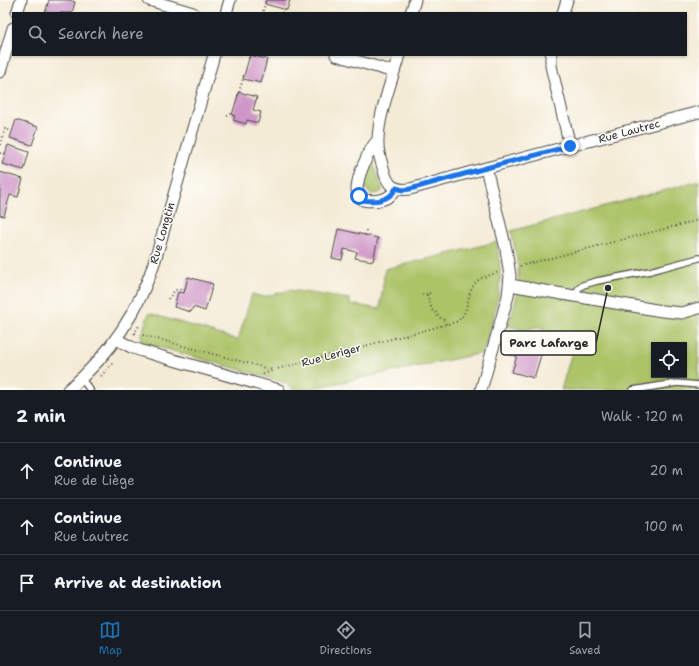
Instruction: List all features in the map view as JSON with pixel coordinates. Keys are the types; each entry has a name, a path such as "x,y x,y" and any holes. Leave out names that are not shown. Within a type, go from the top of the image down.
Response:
{"street":[{"path":"17,12 21,0"},
{"path":"149,0 191,12"},
{"path":"226,12 230,0"},
{"path":"411,12 415,0"},
{"path":"563,12 566,0"},
{"path":"0,72 12,31"},
{"name":"Rue Longtin","path":"68,390 90,370 116,339 135,306 152,269 214,56"},
{"path":"339,56 394,72"},
{"path":"378,142 371,149 358,182 357,190 359,196 363,200 376,201 391,196 396,188 390,185 386,178 380,161 378,142 380,120 399,56"},
{"path":"551,56 551,66 570,146"},
{"name":"Rue Lautrec","path":"396,188 403,190 410,189 699,112"},
{"path":"481,390 510,285 510,269 506,249 486,168"},
{"path":"510,285 662,311 682,313 699,308"},
{"path":"116,339 142,351 279,390"}],"lane":[{"path":"575,297 578,289 583,285 650,271 699,258"},
{"path":"81,378 90,390"},
{"path":"633,390 677,383 699,385"}],"path":[{"path":"263,11 266,0"},
{"path":"238,96 244,75"},
{"path":"227,116 233,113"},
{"path":"0,145 5,129 12,131"},
{"path":"0,153 5,154"},
{"path":"518,267 699,220"},
{"path":"365,235 366,230"},
{"name":"Rue Leriger","path":"135,333 273,370 456,322 464,315 471,290 479,280 501,272"},
{"path":"168,299 175,290 185,289"},
{"path":"422,295 428,293 432,310 437,313 438,317 444,320 447,325"},
{"path":"261,376 273,370"}],"green space":[{"path":"371,162 373,163 382,191 379,193 370,194 365,187"},
{"path":"699,181 699,390 561,390 576,338 537,327 523,330 508,326 518,290 518,265 511,231"},
{"path":"496,242 499,257 500,285 495,311 483,353 304,390 294,390 287,384 280,381 141,342 141,335 149,313 238,340 252,294 263,297 290,290 350,299 350,304 380,309 385,269"}],"building":[{"path":"49,0 69,0 75,2 72,12 45,12"},
{"path":"266,0 290,0 287,10 265,4"},
{"path":"250,56 267,59 261,83 243,79"},
{"path":"239,92 257,97 253,110 261,112 258,123 247,120 246,124 233,120 235,116 232,115"},
{"path":"16,120 38,127 32,145 10,138"},
{"path":"8,145 29,152 24,170 2,164"},
{"path":"0,172 23,179 18,197 10,195 4,216 0,215"},
{"path":"338,229 378,238 373,261 355,258 357,252 344,249 342,260 332,258"},
{"path":"188,277 213,284 205,311 193,307 191,312 174,307 178,292 184,293"},
{"path":"521,342 543,349 534,378 512,372"}],"place":[{"name":"Parc Lafarge","path":"608,288"}],"route":[{"path":"359,196 363,200 368,201 385,199 391,196 396,188 403,190 410,189 570,146"}]}
